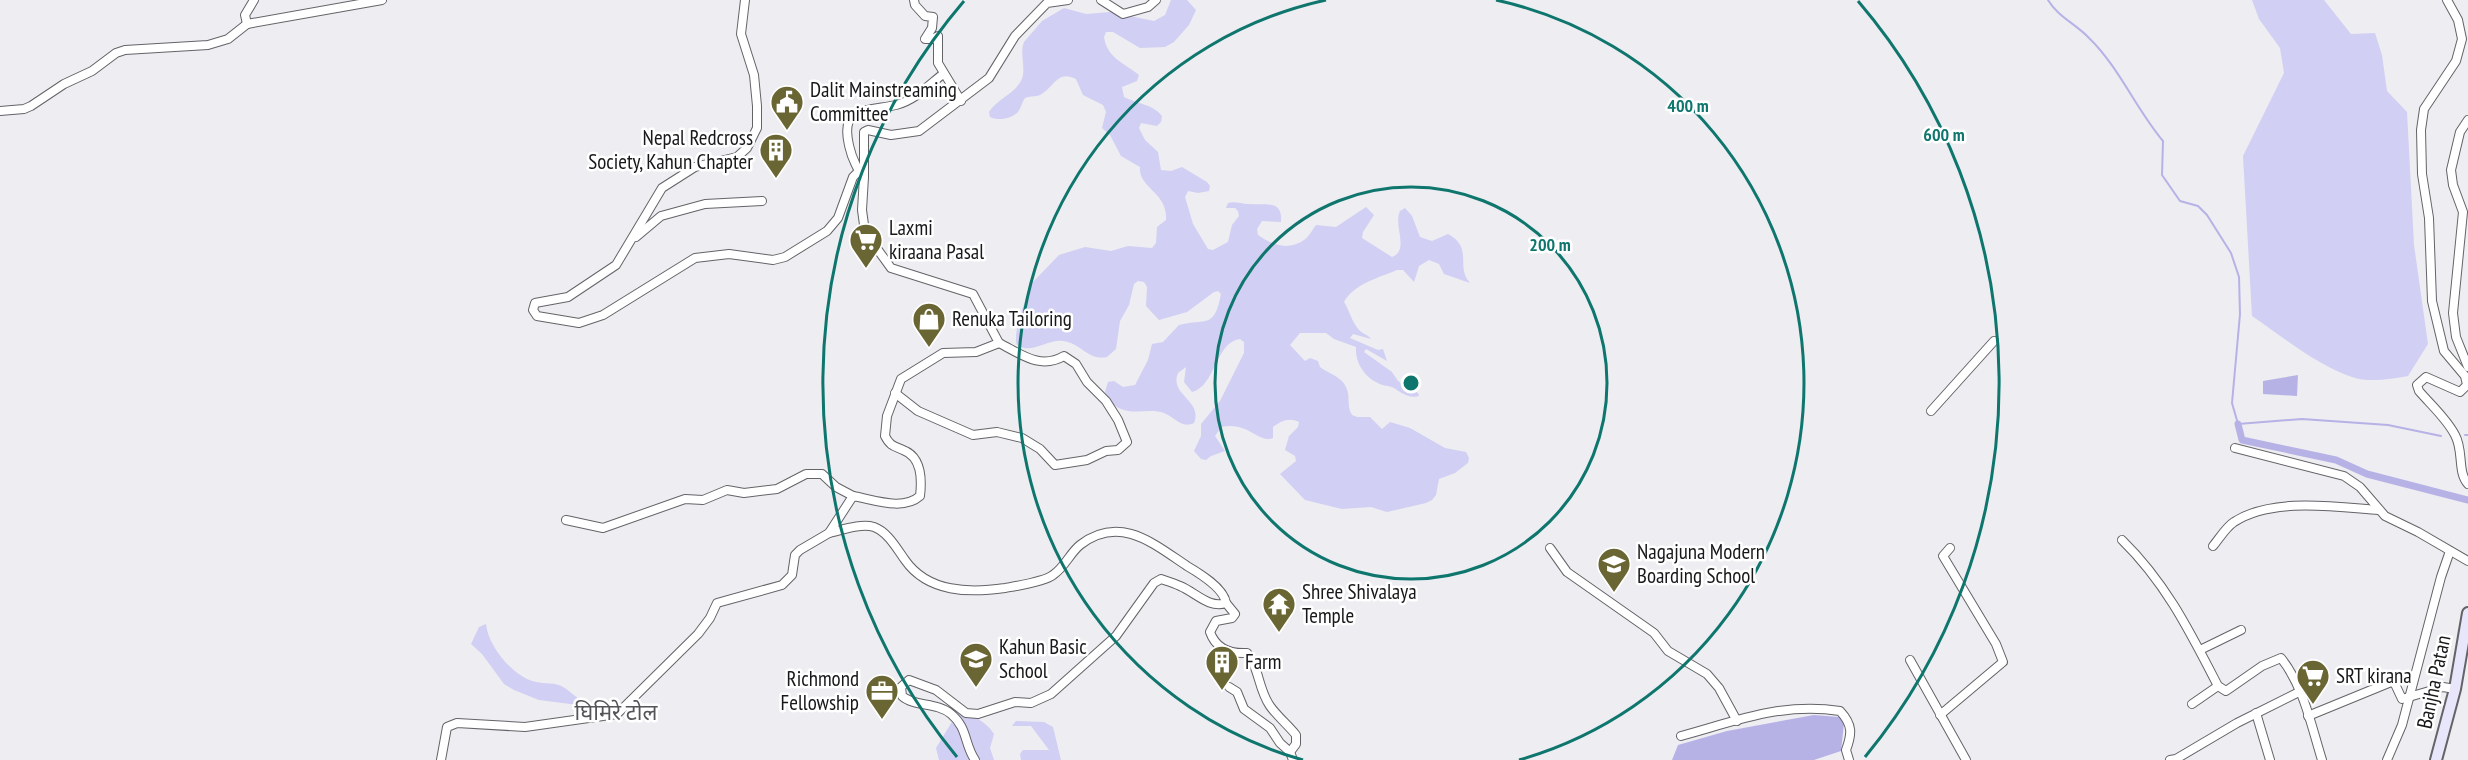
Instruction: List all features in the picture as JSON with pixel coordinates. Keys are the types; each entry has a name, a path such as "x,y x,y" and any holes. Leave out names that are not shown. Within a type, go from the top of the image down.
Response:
{"main road":[{"name":"Banjha Patan","path":"2436,760 2455,689 2468,613"}],"street":[{"path":"247,24 245,15 254,0"},
{"path":"0,111 32,106 71,80 92,71 116,53 125,50 208,45 228,39 247,24 382,0"},
{"path":"745,0 741,34 754,75 757,128 747,148 737,157 694,167 662,188 646,211 633,239 616,265 568,297 536,303 532,310 537,316 579,323 603,315 695,258 729,254 773,261 785,257 826,231 838,218 853,177 861,175"},
{"path":"914,0 915,5 925,16 933,17 932,28 925,39 938,36 936,59 961,101"},
{"path":"895,393 918,411 973,435 998,432 1022,438 1040,449 1054,465 1087,460 1106,451 1118,450 1127,442 1118,420 1106,401 1087,382 1076,364 1064,356 1053,362 1043,363 999,343 973,294 891,268 865,232 862,210 861,175 864,132 868,130 891,135 919,131 989,78 1015,36 1047,3 1068,0"},
{"path":"1101,0 1123,14 1148,8 1156,0"},
{"path":"2447,0 2458,20 2462,39 2456,61 2424,109 2421,130 2422,174 2429,218 2432,301 2444,351 2467,375 2467,386 2460,392 2426,377 2417,385 2419,392 2455,435 2461,451 2462,473 2468,484"},
{"path":"861,175 846,131 849,120 855,114 900,104 917,96 943,74"},
{"path":"2468,120 2460,132 2451,170 2453,185 2463,212 2453,313 2456,337 2468,367"},
{"path":"633,239 661,216 705,204 762,201"},
{"path":"1932,411 1994,341"},
{"path":"566,520 603,528 685,500 703,500 727,490 744,493 777,489 806,474 822,474 836,487 853,496 910,504 920,496 921,477 917,462 910,453 894,447 885,436 887,416 901,379 943,352 976,352 999,343"},
{"path":"2235,448 2344,476 2360,487 2385,516 2468,561"},
{"path":"829,533 853,496"},
{"path":"2213,546 2232,522 2253,512 2314,506 2379,510"},
{"path":"441,760 447,727 457,723 525,727 617,714 698,634 710,618 717,603 782,585 792,575 795,555 800,550 829,533 858,527 873,526 883,532 916,572 956,591 1007,588 1046,579 1062,568 1079,545 1109,532 1122,532 1161,547 1224,595 1226,603 1235,614 1232,618 1216,621 1210,632 1212,638 1224,649 1234,654 1247,653 1254,661 1257,679 1269,705 1296,735 1292,756 1270,728 1244,709 1237,692 1229,687"},
{"path":"2122,540 2158,579 2200,650 2218,686 2226,691 2262,666 2281,658 2301,691 2322,760"},
{"path":"1550,548 1567,572 1654,633 1668,651 1707,674 1719,688 1737,721"},
{"path":"1940,715 2003,662 1996,644 1943,556 1950,548"},
{"path":"2387,760 2410,698 2450,551"},
{"path":"975,760 969,752 964,729 950,713 927,703 908,701 902,696 901,687 909,680 936,690 966,713 978,714 1015,702 1030,703 1051,694 1116,636 1138,602 1154,583 1161,579 1182,586 1207,602 1226,603"},
{"path":"2200,650 2241,630"},
{"path":"1910,660 1966,760"},
{"path":"2308,716 2391,682 2395,684 2402,699 2443,687 2455,689"},
{"path":"2192,704 2218,686"},
{"path":"2169,760 2176,759 2256,712 2301,691"},
{"path":"1681,736 1762,712 1818,707 1840,711 1851,727 1851,738 1846,750 1849,760"},
{"path":"2256,712 2270,760"}],"shaded area":[{"path":"1171,0 1187,0 1196,10 1189,25 1174,42 1165,47 1140,48 1113,32 1106,32 1104,37 1112,55 1139,75 1137,81 1122,87 1124,97 1149,107 1162,116 1157,126 1141,123 1139,128 1145,140 1158,152 1161,170 1171,171 1182,167 1210,186 1209,191 1198,193 1188,191 1185,197 1193,224 1208,249 1213,250 1228,242 1232,225 1239,216 1235,208 1226,208 1228,203 1233,202 1271,205 1279,209 1281,222 1262,221 1257,229 1258,235 1269,242 1280,245 1292,245 1304,240 1316,225 1336,227 1366,207 1374,215 1363,232 1362,238 1392,257 1400,249 1398,217 1400,211 1405,208 1412,216 1420,237 1432,241 1448,234 1460,245 1464,271 1470,283 1444,274 1439,264 1429,260 1419,266 1414,282 1403,270 1397,270 1360,286 1344,302 1356,327 1371,339 1353,334 1350,338 1378,350 1383,349 1387,361 1366,349 1364,352 1392,372 1398,381 1418,393 1419,396 1408,396 1373,380 1359,363 1356,347 1334,339 1326,333 1300,333 1290,345 1305,361 1310,358 1318,361 1320,367 1344,383 1352,415 1370,417 1382,429 1390,422 1410,428 1445,448 1466,452 1469,458 1468,463 1455,473 1439,479 1436,495 1432,500 1387,512 1371,507 1342,509 1305,500 1280,474 1296,461 1295,456 1285,450 1289,436 1298,427 1299,422 1292,420 1282,421 1273,427 1273,438 1268,439 1239,427 1221,427 1215,436 1225,451 1206,460 1201,459 1194,451 1201,436 1201,424 1220,401 1244,353 1244,342 1240,339 1225,348 1206,382 1200,388 1192,392 1184,382 1186,367 1178,373 1176,381 1178,387 1191,403 1196,415 1194,423 1185,425 1164,413 1126,411 1113,404 1105,392 1108,382 1114,381 1123,387 1135,385 1148,360 1152,344 1163,342 1179,325 1202,322 1212,318 1221,294 1218,291 1187,312 1159,320 1146,306 1147,287 1144,282 1138,281 1134,284 1129,305 1120,321 1116,349 1107,357 1100,358 1089,354 1063,341 1051,342 1034,348 1023,348 1017,345 1018,323 1032,283 1059,255 1085,247 1111,251 1128,246 1152,248 1156,243 1157,227 1166,220 1165,211 1158,196 1144,180 1140,167 1121,156 1110,135 1102,128 1106,112 1103,105 1083,95 1076,79 1061,77 1041,95 1025,98 1018,112 1008,118 993,118 990,117 989,112 1021,81 1024,42 1042,21 1064,8 1086,14 1110,12 1154,21 1165,15"},
{"path":"2252,0 2324,0 2351,34 2375,33 2382,55 2387,91 2407,112 2414,245 2428,344 2408,376 2372,380 2359,379 2339,372 2313,358 2252,316 2243,156 2284,73 2280,48 2259,19"},
{"path":"2298,375 2297,396 2263,394 2263,381"},
{"path":"486,624 491,642 503,659 519,674 536,682 560,685 586,702 589,709 578,705 539,700 504,684 482,654 471,644 479,627"},
{"path":"961,707 983,722 994,734 990,748 994,760 939,760 936,748"},
{"path":"1814,715 1839,717 1844,723 1841,751 1814,760 1672,760 1678,745 1727,731"},
{"path":"1016,721 1044,722 1053,727 1061,760 1021,760 1020,754 1023,750 1049,750 1031,726 1012,726"}],"waterway":[{"path":"2048,0 2057,11 2100,49 2163,141 2162,175 2180,201 2198,206 2207,215 2231,253 2239,277 2240,314 2232,403 2238,424 2302,419 2388,425 2441,436"},
{"path":"2238,424 2242,440 2336,460 2367,474 2468,500"}],"place":[{"name":"Dalit Mainstreaming Committee","path":"787,131"},
{"name":"Nepal Redcross Society, Kahun Chapter","path":"776,179"},
{"name":"Laxmi kiraana Pasal","path":"866,269"},
{"name":"Renuka Tailoring","path":"929,348"},
{"name":"Nagajuna Modern Boarding School","path":"1614,593"},
{"name":"Shree Shivalaya Temple","path":"1279,633"},
{"name":"Kahun Basic School","path":"976,688"},
{"name":"Farm","path":"1222,691"},
{"name":"SRT kirana","path":"2313,705"},
{"name":"Richmond Fellowship","path":"882,720"}],"district":[{"name":"घिमिरे टोल","path":"616,712"}]}
